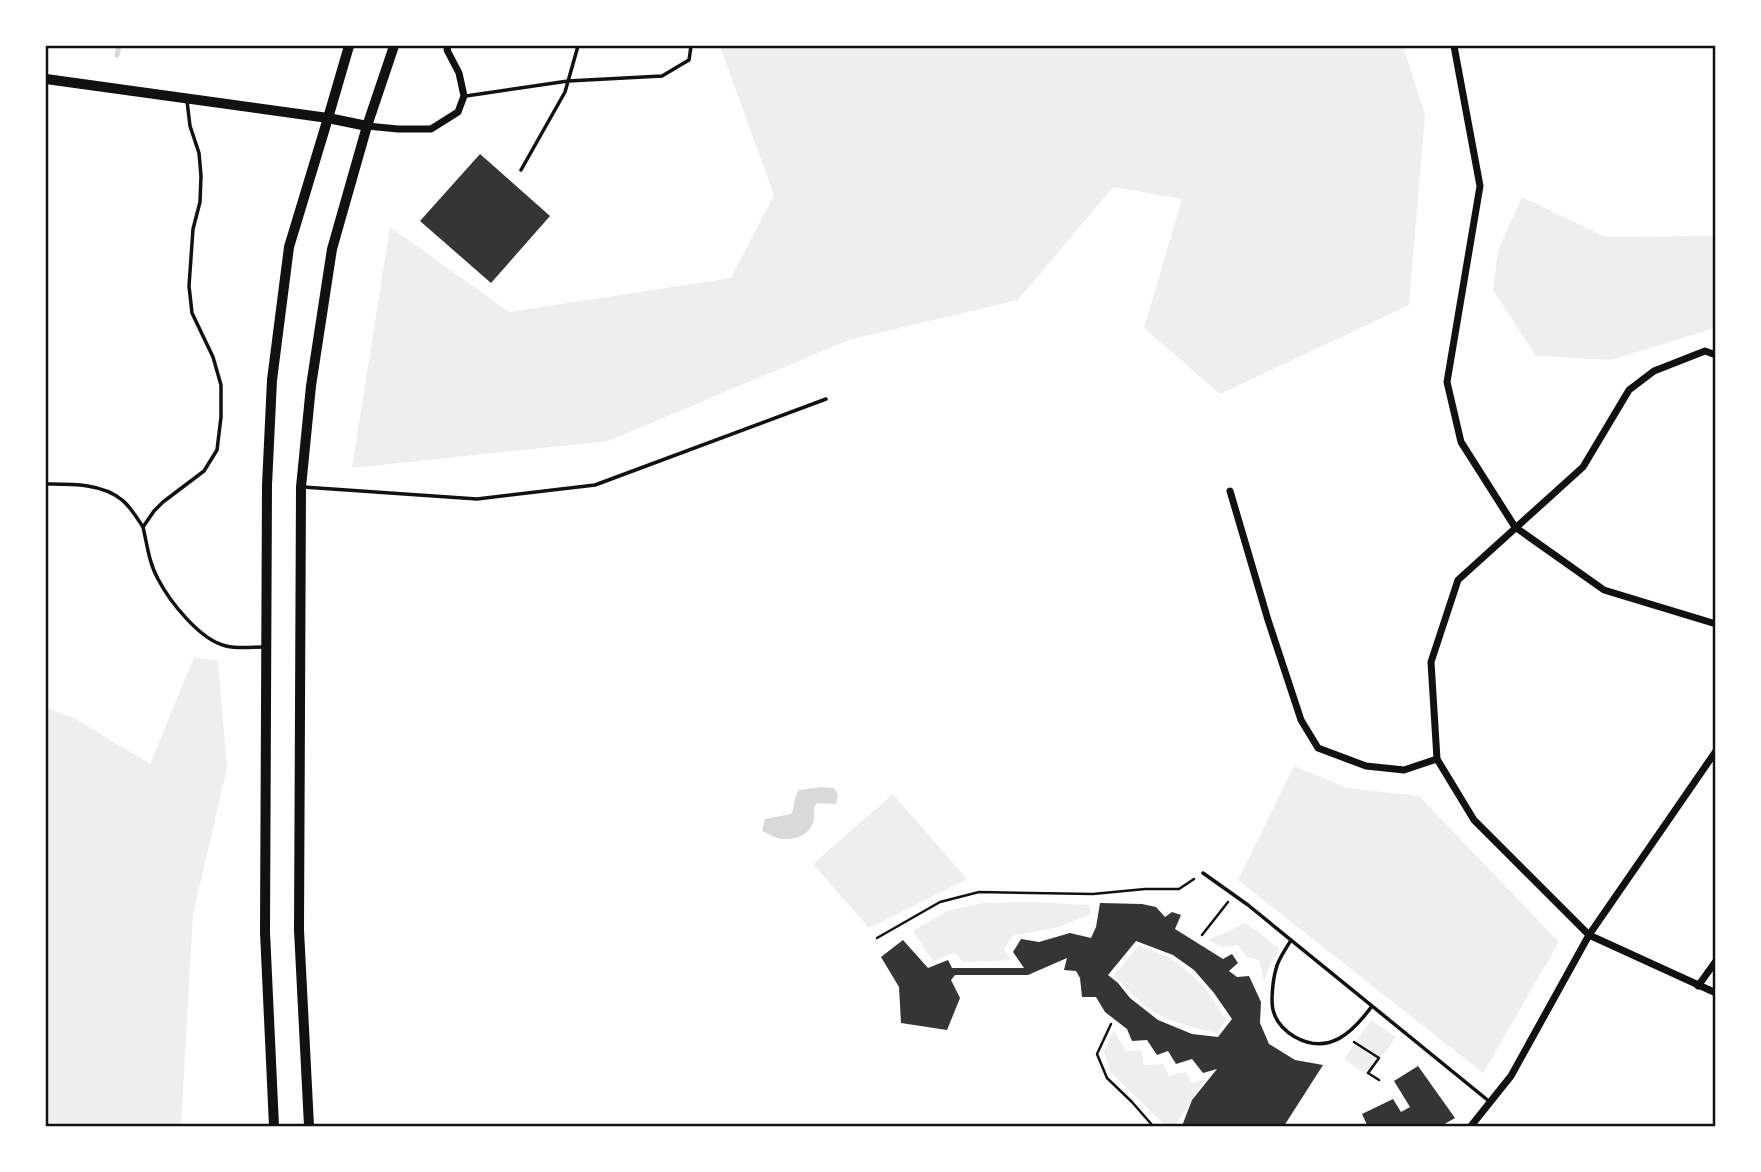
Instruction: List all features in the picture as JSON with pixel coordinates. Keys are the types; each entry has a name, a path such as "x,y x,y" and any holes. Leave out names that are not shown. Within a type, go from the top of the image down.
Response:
{"main road":[{"path":"328,118 349,46"},
{"path":"46,79 367,125 394,46"}],"street":[{"path":"309,1126 299,930 301,487 310,386 332,249 367,125 431,129 458,112 464,96 459,73 447,50 448,46"},
{"path":"1454,46 1480,186 1447,382 1461,442 1515,527 1604,590 1716,624"},
{"path":"274,1126 265,932 267,485 272,380 289,247 328,118"},
{"path":"1716,355 1705,351 1654,371 1629,390 1583,467 1458,580 1431,662 1437,759 1474,820 1589,935 1716,993"},
{"path":"1230,491 1301,720 1318,748 1366,766 1405,770 1437,759"},
{"path":"1471,1126 1511,1076 1589,935 1716,751"},
{"path":"1699,986 1716,961"}],"lane":[{"path":"521,170 565,92 578,46"},
{"path":"464,96 568,81 662,76 689,60 691,46"},
{"path":"143,527 163,502 204,471 217,450 221,416 221,385 213,357 192,313 189,286 193,229 200,202 201,176 199,153 190,126 186,99"},
{"path":"301,487 477,499 595,485 826,399"},
{"path":"46,484 105,489 123,500 143,527 157,579 189,621 209,638 224,645 242,648 266,647"},
{"path":"1203,873 1291,940 1490,1102"},
{"path":"1291,940 1276,967 1273,1011 1282,1027 1296,1038 1312,1044 1326,1044 1345,1036 1372,1006"}],"path":[{"path":"877,937 940,902 979,892 1093,894 1180,889 1203,873"},
{"path":"1202,935 1234,895"},
{"path":"1111,1024 1097,1054 1107,1078 1153,1126"},
{"path":"1345,1036 1379,1058 1368,1073 1379,1080"}],"shaded area":[{"path":"720,46 1403,46 1425,115 1409,305 1220,394 1144,328 1182,199 1113,187 1018,300 849,340 608,441 352,468 390,227 509,312 731,278 774,195"},
{"path":"1522,197 1606,237 1715,236 1715,328 1611,360 1536,356 1493,290 1498,250"},
{"path":"194,657 218,661 227,768 193,914 181,1126 46,1126 46,708 74,718 150,764"},
{"path":"1294,766 1347,788 1419,796 1559,942 1483,1073 1238,880"},
{"path":"834,788 838,795 836,804 817,803 811,827 803,835 781,839 762,831 765,819 791,814 799,790"},
{"path":"893,794 967,879 869,928 813,864"},
{"path":"983,903 1089,905 1091,914 1059,927 1012,936 1004,949 1011,960 963,962 955,953 933,961 913,931 947,911"},
{"path":"1246,923 1280,949 1264,981 1259,960 1247,957 1238,945 1222,947 1208,940"},
{"path":"1139,945 1169,957 1204,986 1226,1020 1217,1033 1185,1025 1155,1012 1137,999 1114,975"},
{"path":"1371,1020 1396,1037 1368,1076 1344,1059"},
{"path":"1114,1030 1126,1051 1141,1050 1144,1065 1163,1064 1169,1076 1186,1072 1192,1083 1205,1080 1175,1126 1166,1126 1111,1073 1104,1052"}],"building":[{"path":"480,154 550,216 491,283 420,221"},
{"path":"1100,903 1142,904 1156,907 1165,917 1172,912 1181,915 1175,929 1223,959 1232,954 1238,963 1229,971 1237,977 1249,976 1261,1002 1260,1023 1269,1044 1295,1060 1323,1065 1284,1126 1182,1126 1192,1100 1217,1069 1203,1073 1192,1059 1176,1064 1168,1051 1157,1055 1147,1040 1132,1041 1127,1029 1105,1012 1096,997 1082,997 1080,978 1076,971 1064,970 1067,958 1028,975 955,975 951,980 960,998 947,1030 901,1023 899,987 881,957 903,940 928,968 948,960 952,968 1024,968 1013,952 1021,939 1039,942 1070,933 1091,938 1096,927","holes":["1136,941 1173,955 1194,970 1232,1019 1218,1037 1192,1034 1158,1020 1130,998 1108,975"]},
{"path":"1418,1066 1455,1118 1441,1126 1365,1126 1367,1125 1362,1114 1393,1099 1401,1112 1410,1107 1394,1081"}],"waterway":[{"path":"117,55 119,46"}]}
